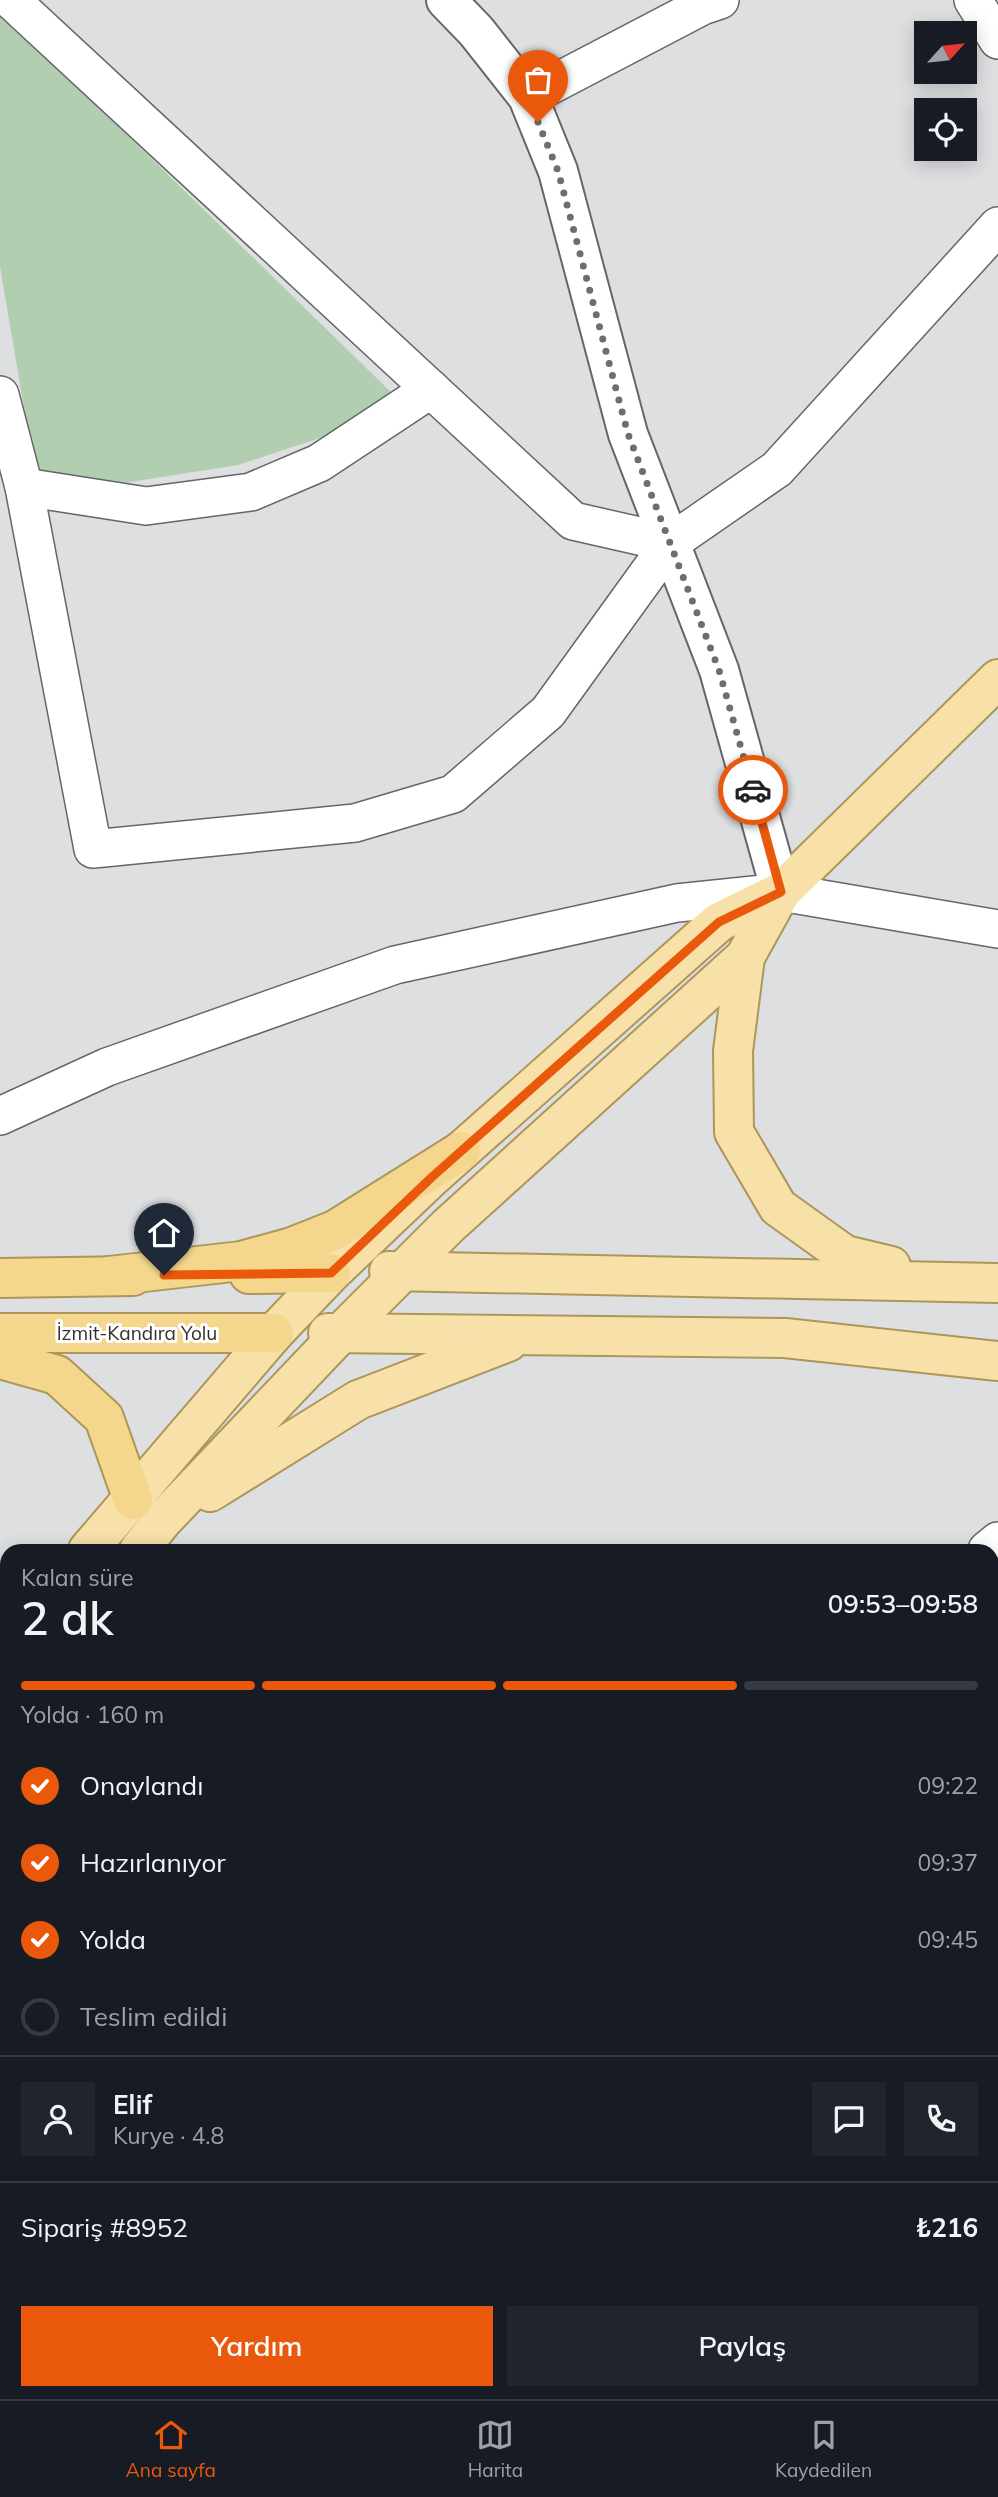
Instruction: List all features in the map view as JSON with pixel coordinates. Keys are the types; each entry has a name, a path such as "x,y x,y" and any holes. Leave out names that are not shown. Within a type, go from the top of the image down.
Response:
{"highway":[{"path":"109,1276 241,1261 292,1247 335,1230 461,1151"},
{"path":"0,1278 331,1273"},
{"name":"İzmit-Kandıra Yolu","path":"0,1333 274,1333"},
{"path":"0,1359 57,1375 104,1418 148,1510"}],"main road":[{"path":"148,1510 341,1334 448,1226 745,957 781,892 998,679"},
{"path":"140,1544 148,1510 274,1333 331,1273 461,1151 719,922 781,892"},
{"path":"745,957 733,1051 734,1132 778,1207 845,1255 954,1281"},
{"path":"331,1273 404,1271 998,1283"},
{"path":"274,1333 785,1338 998,1361"},
{"path":"97,1544 148,1510 358,1400 526,1335"}],"street":[{"path":"11,0 573,522 670,543"},
{"path":"446,0 476,32 528,97 558,171 628,434 719,670 781,892"},
{"path":"528,97 702,6 720,0"},
{"path":"973,0 998,40"},
{"path":"0,395 24,487 93,849 355,823 453,794 548,712 670,543 777,469 998,226"},
{"path":"24,487 146,506 251,492 319,463 431,389"},
{"path":"0,1116 107,1067 395,965 677,903 781,892 998,929"}],"green space":[{"path":"0,11 396,397 347,429 238,465 124,483 35,472 0,267"}],"way so far":[{"path":"538,122 558,171 628,434 719,670 753,790"}],"route":[{"path":"164,1275 331,1273 432,1177 719,922 781,892 753,790"}]}
